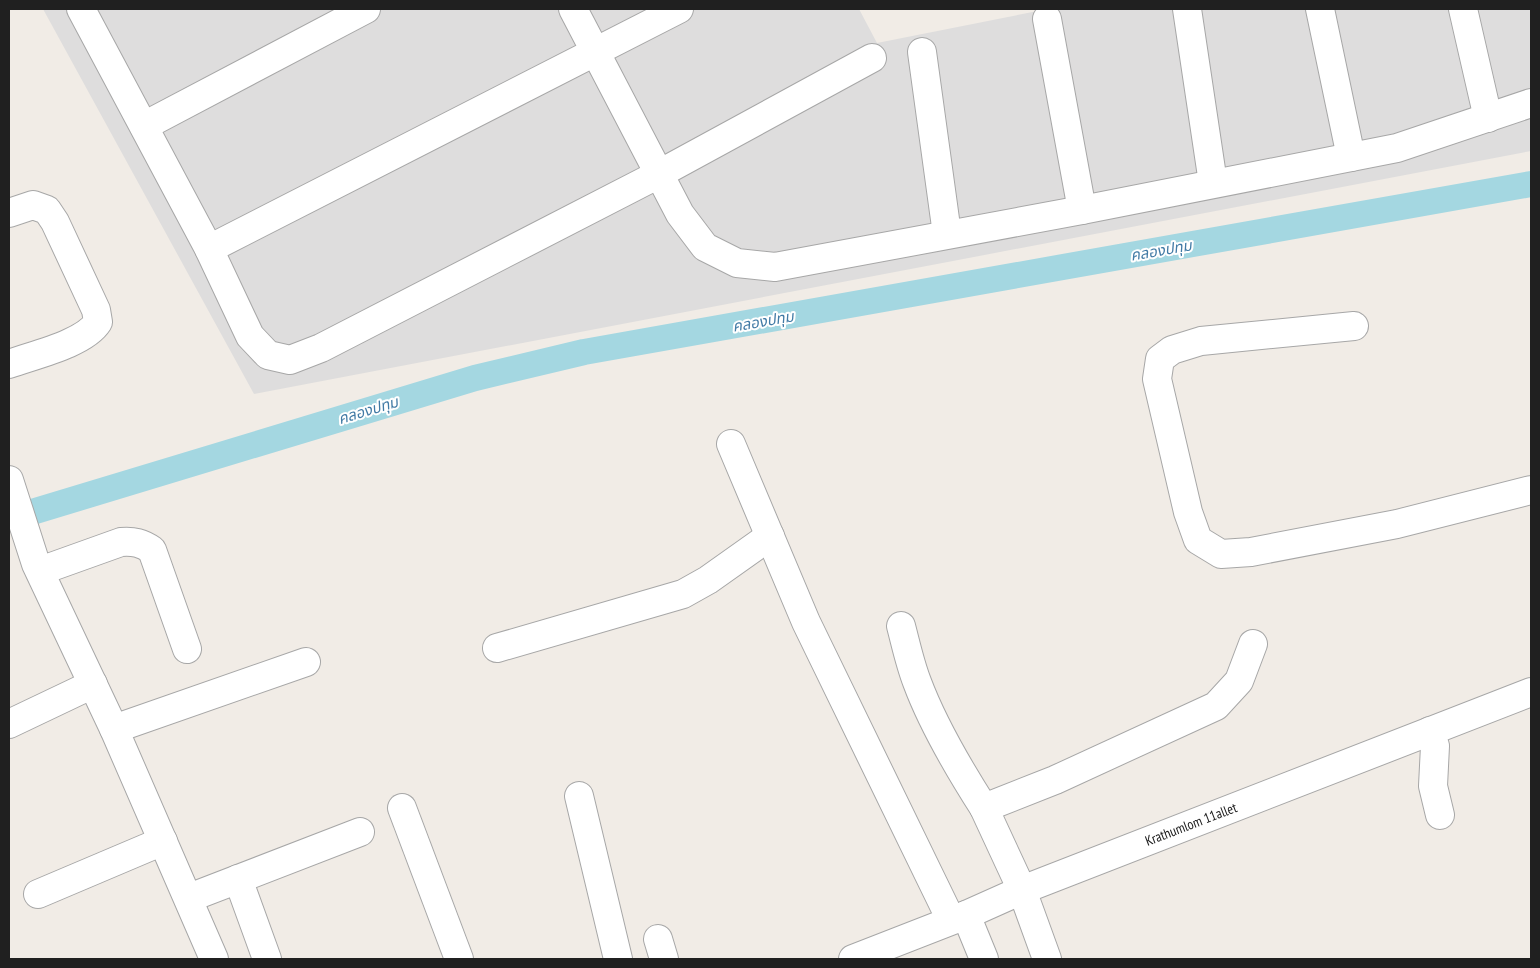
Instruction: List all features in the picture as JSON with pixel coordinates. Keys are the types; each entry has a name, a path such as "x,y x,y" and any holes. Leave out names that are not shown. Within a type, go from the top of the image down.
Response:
{"street":[{"path":"81,9 209,249 250,336 268,355 290,360 322,348 659,174 872,58"},
{"path":"144,126 366,9"},
{"path":"572,9 680,214 705,247 737,263 775,267 1082,210 1397,148 1531,103"},
{"path":"209,249 679,9"},
{"path":"1187,9 1213,183"},
{"path":"1320,9 1351,157"},
{"path":"1463,9 1488,118"},
{"path":"1046,19 1082,210"},
{"path":"922,52 947,234"},
{"path":"9,213 33,205 47,210 55,222 96,310 98,322 94,330 82,337 9,364"},
{"path":"1354,326 1201,341 1172,350 1160,359 1156,379 1188,512 1198,540 1221,554 1251,552 1397,524 1531,490"},
{"path":"731,444 806,622 959,918 984,959"},
{"path":"9,480 38,567 114,729 214,959"},
{"path":"497,648 683,594 708,580 770,536"},
{"path":"38,567 121,542 134,541 143,544 152,550 187,649"},
{"path":"901,626 917,682 962,773 984,808 1022,890 1048,959"},
{"path":"984,808 1055,780 1216,706 1239,682 1253,644"},
{"path":"114,729 306,662"},
{"path":"9,724 93,684"},
{"name":"Krathumlom 11allet","path":"853,959 959,918 1022,890 1531,692"},
{"path":"1430,731 1435,746 1433,786 1440,814"},
{"path":"579,796 618,959"},
{"path":"402,808 459,959"},
{"path":"189,898 360,832"},
{"path":"38,894 163,841"},
{"path":"238,879 267,959"}],"shaded area":[{"path":"43,9 859,9 877,43 1048,9 1531,9 1531,151 254,394"}],"waterway":[{"name":"คลองปทุม","path":"9,519 475,378 584,352 1531,184"}]}
